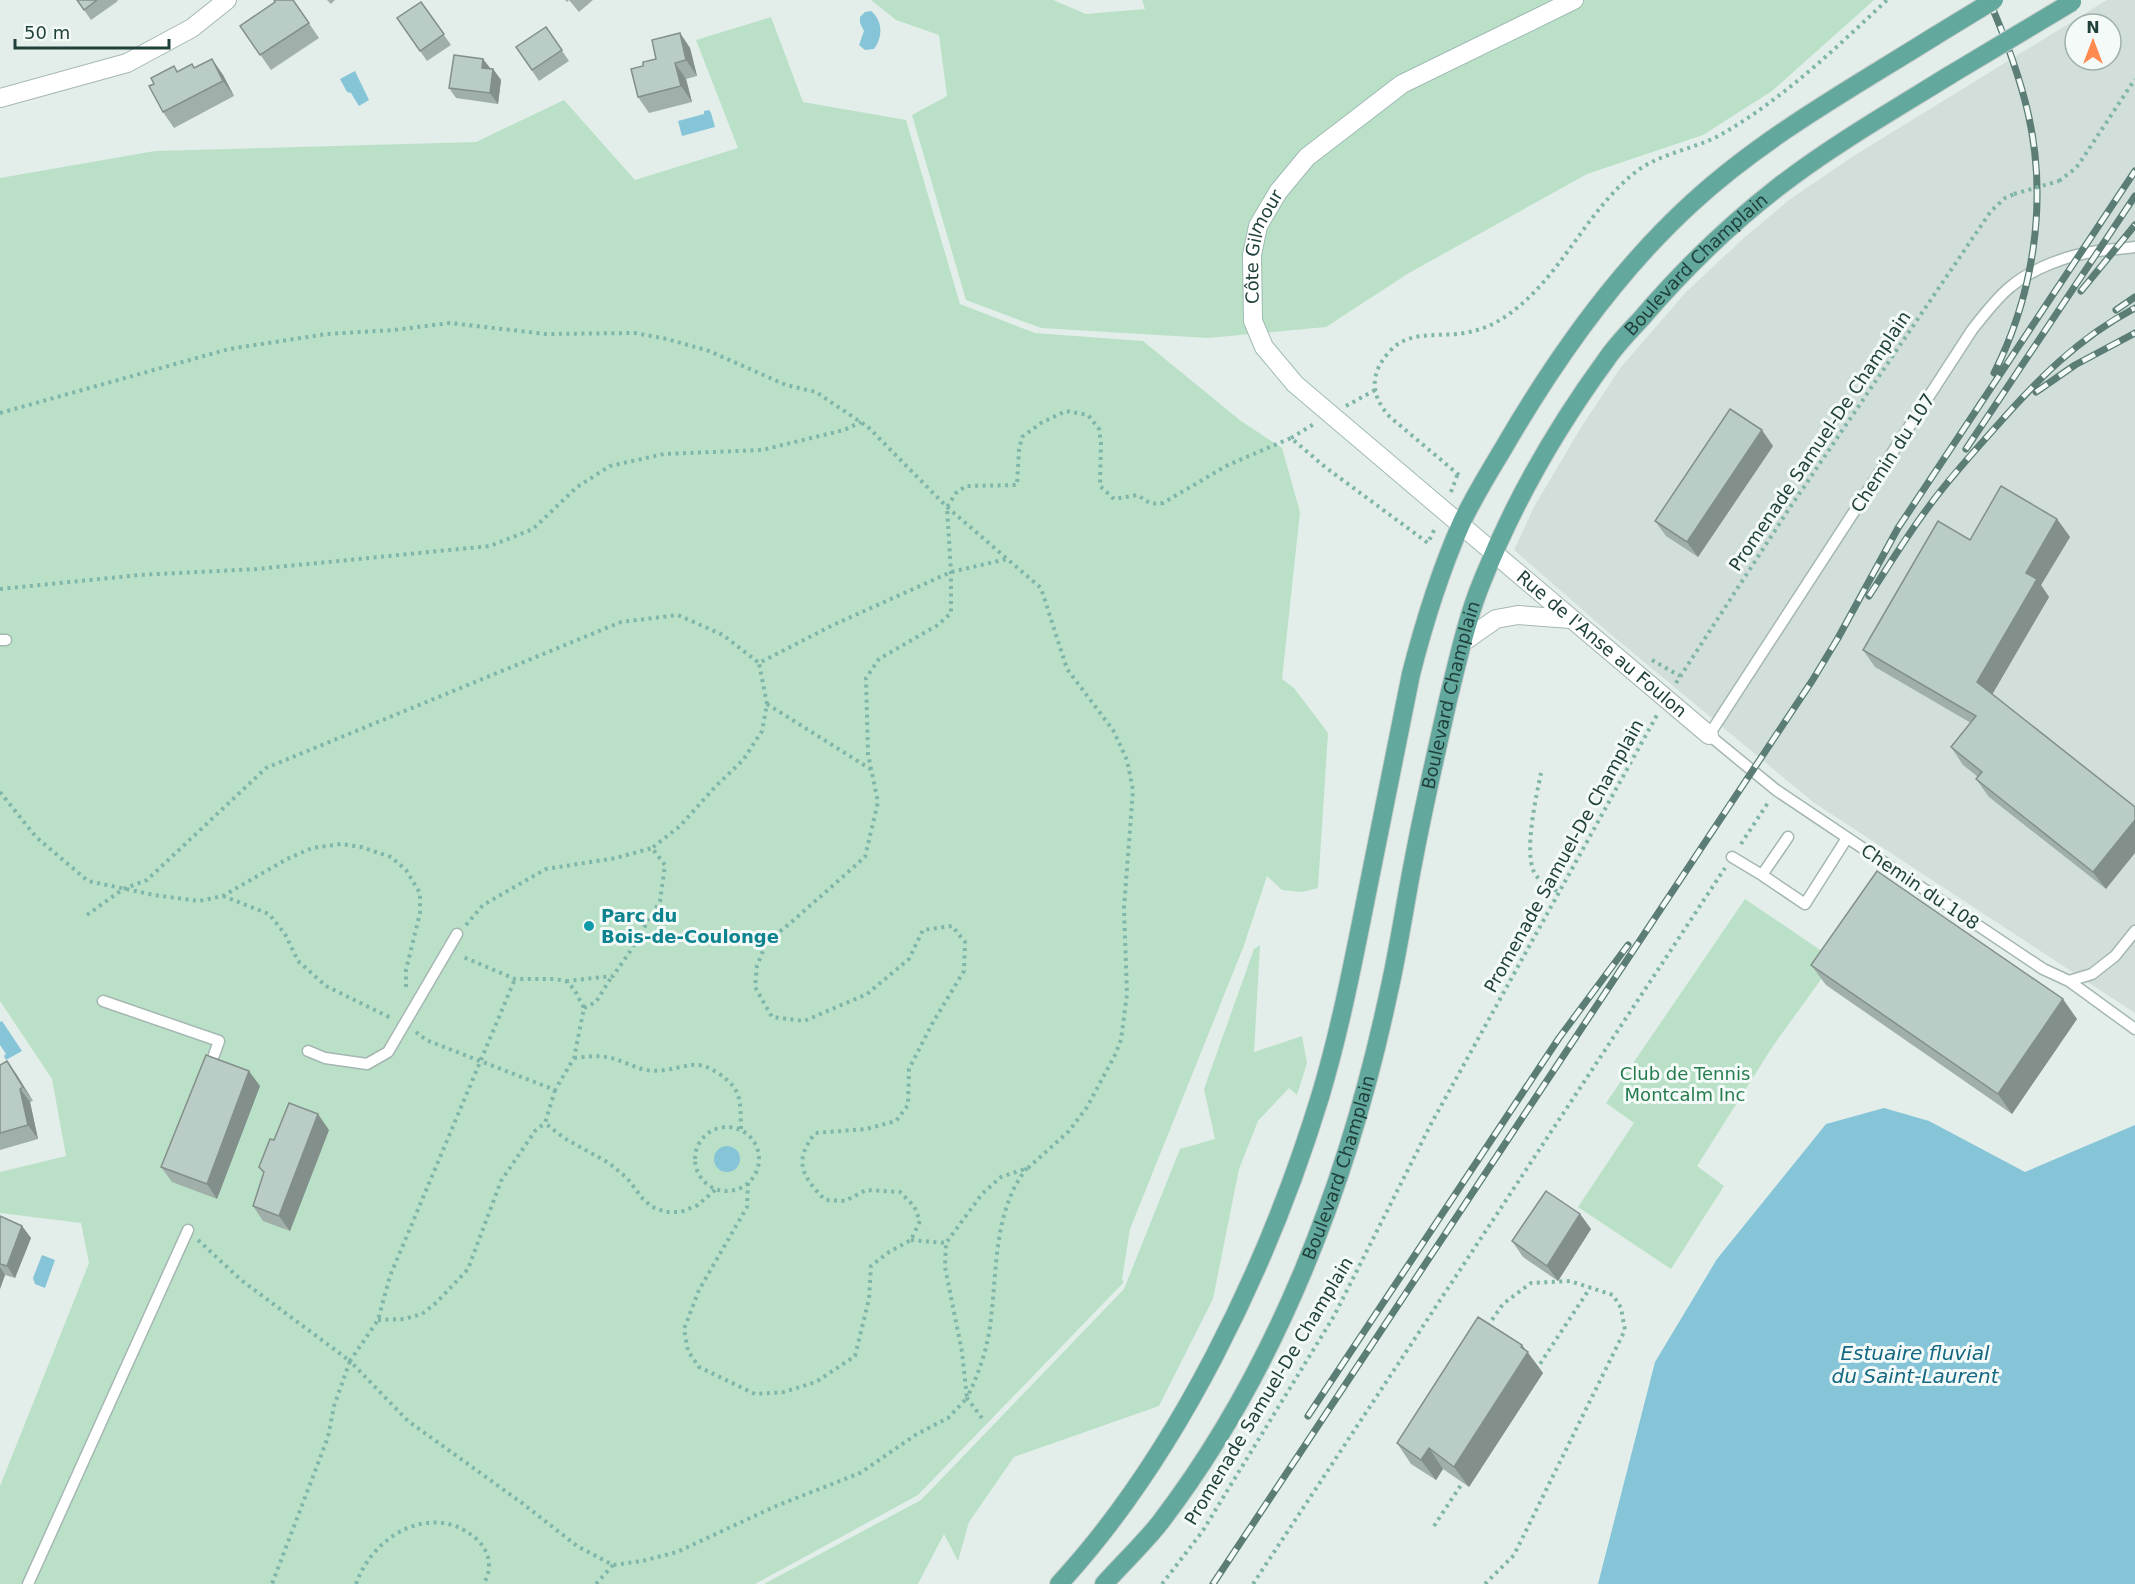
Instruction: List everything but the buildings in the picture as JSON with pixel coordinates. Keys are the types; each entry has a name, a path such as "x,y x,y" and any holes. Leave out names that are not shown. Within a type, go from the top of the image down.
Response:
{"main road":[{"path":"1059,1584 1110,1524 1183,1412 1230,1326 1293,1181 1321,1096 1347,995 1406,697 1420,639 1441,574 1461,524 1511,434 1546,379 1603,299 1649,244 1693,202 1745,159 1812,113 1994,0"},
{"name":"Boulevard Champlain","path":"1104,1584 1157,1526 1203,1461 1256,1370 1278,1325 1323,1218 1368,1082 1390,990 1432,766 1480,584 1519,500 1566,420 1607,357 1674,281 1732,225 1779,186 1950,75 2074,1"}],"street":[{"path":"0,98 127,63 192,28 227,0"},
{"name":"Côte Gilmour","path":"1494,553 1444,508 1295,384 1263,347 1253,321 1252,255 1258,226 1278,192 1307,157 1402,84 1574,0"},
{"name":"Rue de l'Anse au Foulon","path":"1494,553 1709,735"},
{"path":"1463,642 1496,618 1518,615 1570,618"}],"lane":[{"name":"Chemin du 107","path":"1709,735 1972,330 1987,312 2008,288 2030,273 2099,250 2135,247"},
{"name":"Chemin du 108","path":"1709,735 1776,790 2043,969 2069,981 2135,1029"},
{"path":"1762,875 1788,837"},
{"path":"1732,857 1805,904 1847,838"},
{"path":"2069,981 2092,974 2115,956 2135,931"},
{"path":"308,1051 325,1058 367,1064 388,1052 457,934"},
{"path":"103,1000 219,1041 214,1055"},
{"path":"28,1584 188,1230"}],"path":[{"name":"Promenade Samuel-De Champlain","path":"1162,1584 1202,1532 1334,1316 1431,1124 1690,658 1991,211 2005,198 2059,181 2071,172 2083,159 2135,79"},
{"path":"0,413 229,349 327,334 394,330 450,323 546,334 635,333 709,351 786,385 816,392 861,422 947,507 1041,588 1068,669 1113,730 1127,760 1133,790 1124,908 1126,994 1121,1040 1103,1080 1087,1107 1069,1131 1017,1181 1004,1215 997,1254 989,1333 979,1371 967,1398 948,1418 917,1434 860,1473 776,1506 677,1552 642,1561 613,1565 577,1546 522,1503 408,1421 350,1361 241,1280 188,1230"},
{"path":"911,1240 920,1221 914,1206 900,1192 866,1190 845,1201 825,1200 806,1180 802,1163 805,1146 815,1133 866,1129 896,1121 908,1105 909,1069 932,1024 964,971 965,942 952,926 923,930 909,959 867,994 804,1021 772,1017 755,987 757,966 766,943 865,857 878,802 868,754 866,678 879,659 938,625 951,613 947,507 956,493 966,486 1017,485 1022,437 1041,423 1066,411 1088,415 1099,429 1100,486 1114,499 1138,495 1154,505 1162,503 1228,465 1292,438 1325,467 1428,543 1458,473"},
{"path":"0,589 139,575 257,569 490,546 533,529 577,487 610,466 664,454 762,450 844,430 861,422"},
{"path":"759,663 833,625 951,572 1008,558"},
{"path":"87,915 123,889 147,880 266,768 621,622 678,615 723,635 759,663 767,704 762,731 743,760 680,826 652,848 616,858 546,869 483,905 457,934"},
{"path":"767,704 872,770"},
{"path":"1541,773 1532,826 1531,859 1534,873 1542,882 1560,892"},
{"path":"1253,1584 1776,790"},
{"path":"0,792 36,837 88,881 123,889 200,901 223,896 287,859 312,848 341,844 361,847 390,857 406,870 420,893 420,913 406,970 406,989 417,1002"},
{"path":"584,1008 596,1002 660,902 664,865 652,848"},
{"path":"223,896 269,914 285,934 298,961 326,986 405,1025 426,1040 555,1090"},
{"path":"449,951 515,979 543,978 566,981 613,976"},
{"path":"272,1584 328,1437 334,1406 350,1361 378,1320 390,1276 515,979"},
{"path":"378,1320 405,1319 422,1314 437,1302 468,1269 501,1181 535,1131 545,1123 555,1090 574,1058 584,1008 574,989 566,981"},
{"path":"574,1058 609,1057 645,1070 655,1071 695,1065 705,1066 729,1081 737,1090 741,1129"},
{"path":"545,1123 564,1138 609,1163 627,1178 652,1207 666,1212 681,1212 698,1205 716,1189"},
{"path":"748,1184 733,1191 716,1189 707,1184 696,1169 696,1150 699,1142 713,1129 732,1126 741,1129 753,1139 760,1154 758,1169 748,1184 747,1207 699,1290 684,1329 688,1351 699,1367 755,1394 784,1392 816,1382 855,1356 869,1299 872,1266 889,1252 911,1240 946,1243"},
{"path":"982,1418 967,1398 962,1352 945,1267 946,1243 982,1194 1001,1177 1028,1168"},
{"path":"1483,1331 1503,1304 1531,1283 1570,1281 1613,1295 1621,1308 1625,1330 1514,1555 1485,1584"},
{"path":"1532,1377 1590,1288"},
{"path":"1434,1526 1467,1476"},
{"path":"356,1584 373,1553 384,1542 412,1525 432,1522 454,1525 467,1531 482,1544 489,1566 488,1578 483,1584"},
{"path":"596,1584 613,1565"}],"shaded area":[{"path":"2107,0 2135,0 2135,1013 1813,802 1608,632 1514,550 1534,507 1580,429 1621,367 1686,292 1789,200 1852,157 2063,27 2063,72 2123,72 2123,12 2088,12"}],"green space":[{"path":"871,0 1053,0 1086,14 1145,9 1142,0 1874,0 1772,91 1703,135 1587,174 1409,273 1326,327 1208,338 1041,328 966,300 912,115 947,96 939,35 896,20"},
{"name":"Parc du Bois-de-Coulonge","path":"771,17 803,102 906,120 960,304 1035,333 1143,341 1241,421 1282,448 1300,512 1282,679 1294,688 1328,733 1318,888 1302,892 1282,890 1267,876 1243,948 1130,1229 1122,1280 1124,1282 918,1495 755,1584 0,1584 0,1486 89,1263 81,1223 0,1213 0,1172 66,1156 52,1079 0,1001 0,178 155,151 476,142 564,100 635,180 738,148 696,40"},
{"name":"Club de Tennis Montcalm Inc","path":"1745,899 1835,960 1773,1046 1697,1166 1724,1186 1671,1269 1578,1207 1634,1123 1606,1103"},
{"path":"1260,945 1254,1052 1302,1036 1307,1063 1297,1095 1289,1088 1258,1121 1239,1169 1213,1299 1159,1406 1014,1457 969,1522 958,1561 944,1534 918,1584 764,1584 921,1500 1124,1289 1180,1149 1215,1139 1204,1089 1254,949"}],"water":[{"path":"871,11 880,24 880,34 874,49 865,50 859,45 864,31 860,17 865,12"},
{"path":"355,71 369,100 359,106 340,79"},
{"path":"709,110 715,127 682,136 678,121 704,114 704,111"},
{"path":"2,1021 22,1051 6,1060 4,1056 6,1054 0,1045 0,1022"},
{"name":"Estuaire fluvial du Saint-Laurent","path":"1884,1108 1929,1121 2025,1172 2135,1125 2135,1584 1598,1584 1655,1362 1717,1259 1826,1124"},
{"path":"727,1146 736,1150 740,1159 736,1168 727,1172 718,1168 714,1159 718,1150"},
{"path":"42,1255 55,1260 45,1288 35,1284 33,1278"}],"railway":[{"path":"1989,0 2001,28 2024,98 2034,146 2037,179 2037,213 2028,279 2008,343 1994,373"},
{"path":"1213,1584 1812,681 1898,528 2135,171"},
{"path":"1966,449 2135,196"},
{"path":"2081,291 2135,225"},
{"path":"2116,310 2135,297"},
{"path":"1869,596 1935,499 1959,468 2010,411 2076,347 2135,308"},
{"path":"2036,392 2075,365 2135,333"},
{"path":"1308,1416 1559,1038 1628,945"}],"place":[{"name":"Parc du Bois-de-Coulonge","path":"589,926"}]}
